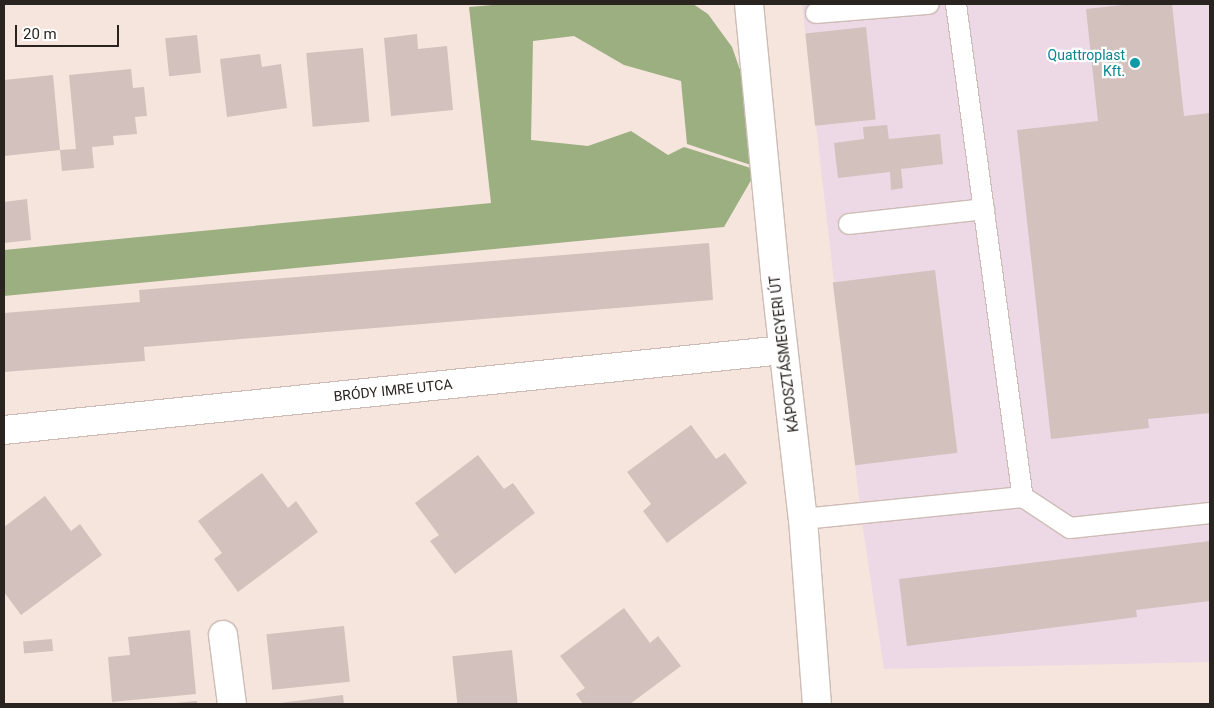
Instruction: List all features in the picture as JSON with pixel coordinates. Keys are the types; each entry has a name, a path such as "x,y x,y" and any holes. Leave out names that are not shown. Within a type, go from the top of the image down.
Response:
{"street":[{"name":"KÁPOSZTÁSMEGYERI ÚT","path":"748,4 783,350 804,519 817,704"},
{"name":"BRÓDY IMRE UTCA","path":"4,430 783,350"},
{"path":"223,635 232,704"}],"lane":[{"path":"816,13 929,4"},
{"path":"956,4 1023,497"},
{"path":"849,224 984,209"},
{"path":"804,519 1023,497 1070,528 1210,513"}],"shaded area":[{"path":"802,4 1210,4 1210,662 884,669 861,515"}],"green space":[{"path":"504,4 693,4 708,14 732,47 746,87 757,167 687,144 681,81 624,65 574,36 533,41 531,140 588,146 631,131 668,155 684,147 757,170 724,227 4,296 4,250 491,203 469,7"}],"building":[{"path":"1133,4 1172,4 1184,116 1210,113 1210,413 1148,419 1149,428 1051,439 1017,130 1098,121 1086,9"},
{"path":"866,27 876,119 815,126 805,33"},
{"path":"417,34 418,49 447,46 453,110 391,116 384,38"},
{"path":"197,35 201,73 169,76 165,38"},
{"path":"363,48 369,122 313,127 306,53"},
{"path":"260,54 262,67 281,64 287,108 227,117 220,59"},
{"path":"131,69 133,88 144,87 147,116 135,117 137,134 113,136 114,145 92,147 94,168 62,171 60,150 76,149 69,75"},
{"path":"53,75 60,150 4,156 4,80"},
{"path":"887,125 889,139 940,134 943,164 901,169 903,188 891,190 890,172 838,178 834,143 864,139 863,127"},
{"path":"27,199 31,240 4,243 4,202"},
{"path":"709,243 713,300 144,347 145,361 4,372 4,313 140,302 139,290"},
{"path":"935,270 957,453 855,465 833,283"},
{"path":"691,425 716,459 725,453 747,483 667,543 643,511 651,504 627,472"},
{"path":"478,455 504,489 513,483 535,513 455,574 430,541 439,535 415,503"},
{"path":"262,473 288,508 296,501 318,532 238,592 214,559 222,553 198,521"},
{"path":"45,496 71,531 80,524 102,555 21,615 4,592 4,527"},
{"path":"1210,541 1210,601 1136,610 1137,617 907,646 899,579"},
{"path":"624,608 650,643 658,636 681,666 630,704 583,704 576,694 585,688 560,656"},
{"path":"344,626 350,682 272,690 266,634"},
{"path":"190,630 196,694 112,702 108,657 130,655 128,637"},
{"path":"52,639 53,651 24,653 23,642"},
{"path":"512,650 518,704 457,704 452,656"},
{"path":"343,695 344,704 280,704 280,703"},
{"path":"197,701 197,704 175,704 175,703"}],"place":[{"name":"Quattroplast Kft.","path":"1135,63"}]}
